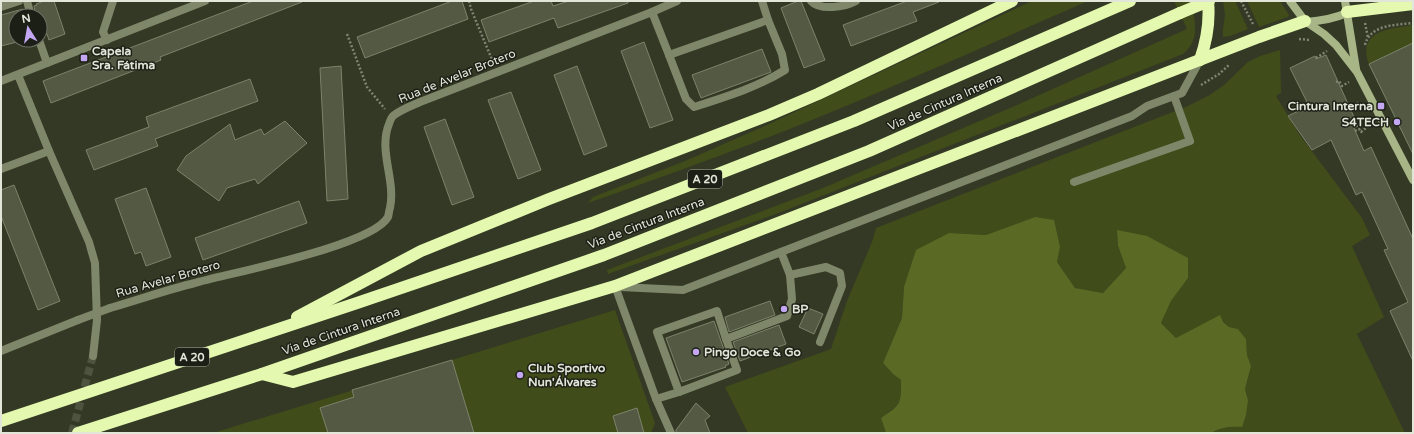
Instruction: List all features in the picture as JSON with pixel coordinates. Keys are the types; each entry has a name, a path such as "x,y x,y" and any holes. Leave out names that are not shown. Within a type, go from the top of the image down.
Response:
{"highway":[{"path":"271,331 421,251 549,199 769,115 818,94 1012,1"},
{"name":"Via de Cintura Interna","path":"1,421 599,220 854,121 1130,1"},
{"path":"1200,60 1208,31 1208,1"},
{"name":"Via de Cintura Interna","path":"78,433 262,374 604,255 869,151 1208,1"},
{"path":"1346,9 1413,4"},
{"path":"262,374 293,382 486,326 615,286 1258,37 1306,22"},
{"path":"88,433 100,426"}],"main road":[{"path":"1290,1 1306,22 1324,34 1336,45 1357,72 1413,180"},
{"path":"1306,22 1322,21 1338,17 1346,9"},
{"path":"1346,9 1357,72"}],"street":[{"path":"1,7 19,1"},
{"path":"106,40 103,32 113,1"},
{"path":"1,81 205,1"},
{"name":"Rua de Avelar Brotero","path":"345,242 362,236 376,228 388,217 392,200 391,180 386,155 385,133 392,117 420,102 652,12 676,1"},
{"path":"652,12 686,99 694,107 771,79 785,70 782,54 762,1"},
{"path":"811,1 814,4 831,8 856,1"},
{"path":"669,55 768,20"},
{"path":"42,48 47,64"},
{"path":"671,433 656,399 615,286 682,290 781,252 1132,116 1147,106 1178,94 1200,60"},
{"path":"18,75 49,151 89,242 95,263 97,320 93,356"},
{"path":"1074,182 1190,141 1178,94"},
{"path":"1,169 49,151"},
{"name":"Rua Avelar Brotero","path":"1,351 110,308 195,283 262,267 345,242"},
{"path":"726,339 787,316 792,299 790,275 781,252"},
{"path":"790,275 826,267 840,273 842,286 820,342"},
{"path":"679,392 657,332 717,311 737,370"},
{"path":"656,399 745,367"}],"path":[{"path":"469,1 497,72"},
{"path":"1365,49 1368,38 1383,27 1413,22"},
{"path":"347,34 367,87 392,117"},
{"path":"1295,39 1315,41"},
{"path":"1316,58 1324,54 1330,48"},
{"path":"1178,94 1201,85 1213,78 1232,61"},
{"path":"1355,131 1359,129 1361,132 1381,116"}],"shaded area":[{"path":"1032,1 1088,1 807,122 725,154 588,203 593,197 685,161 769,124"},
{"path":"1174,1 1190,1 1194,15 1194,36 1192,43 1183,54 776,214 608,274 607,270 823,188 1017,105 1187,29"},
{"path":"1223,1 1235,1 1248,29 1223,37 1225,15"},
{"path":"1247,1 1280,1 1289,15 1288,17 1259,27"},
{"path":"1413,25 1413,43 1369,64 1367,53 1368,44 1372,38 1378,33 1386,30"},
{"path":"1280,50 1281,93 1276,96 1299,134 1362,218 1370,235 1352,246 1384,317 1357,334 1405,433 1211,433 1218,428 1231,426 1248,400 1245,389 1251,366 1247,355 1246,339 1238,329 1229,327 1223,322 1176,338 1161,323 1171,301 1188,278 1117,230 1118,246 1126,268 1103,293 1075,288 1057,262 1060,246 1035,217 986,235 949,233 904,287 902,318 883,363 901,380 901,394 898,403 881,418 886,433 748,433 725,387 831,349 847,301 872,242 876,228 1188,106 1208,96 1224,85 1248,62 1260,56"},
{"path":"1035,217 1054,220 1060,247 1057,262 1075,288 1103,293 1126,268 1118,246 1117,230 1147,236 1188,258 1188,278 1171,301 1161,323 1176,338 1220,315 1223,322 1229,327 1238,329 1246,339 1247,355 1251,366 1245,389 1248,400 1246,415 1242,427 1226,427 1211,433 886,433 881,418 893,410 898,403 901,395 901,380 883,363 902,318 904,287 916,250 949,233 986,235"},
{"name":"Club Sportivo Nun'Álvares","path":"615,310 655,423 651,433 213,433"}],"building":[{"path":"44,1 54,1 65,34 49,40 48,8 34,8 34,6 37,5 36,4"},
{"path":"253,1 302,2 160,57 161,60 51,103 43,81"},
{"path":"452,1 462,1 468,19 365,58 357,37"},
{"path":"534,1 551,1 553,6 569,1 628,1 628,3 558,28 554,18 489,42 481,20"},
{"path":"801,1 825,60 804,68 781,8"},
{"path":"907,1 939,2 913,12 917,21 851,46 843,25"},
{"path":"8,13 8,44 1,46 1,15"},
{"path":"644,42 673,120 650,128 621,51"},
{"path":"1413,43 1413,154 1369,64"},
{"path":"762,49 771,72 701,98 692,75"},
{"path":"1326,55 1358,126 1354,128 1364,151 1371,147 1413,239 1413,361 1390,311 1408,302 1384,250 1388,249 1362,192 1356,195 1331,140 1312,150 1288,116 1309,106 1290,68 1315,56 1316,59"},
{"path":"341,66 348,199 327,201 320,68"},
{"path":"577,66 607,146 584,155 554,75"},
{"path":"250,79 258,101 155,139 158,146 94,170 86,150 149,127 146,117"},
{"path":"511,92 541,170 518,179 488,100"},
{"path":"445,119 474,197 452,205 424,127"},
{"path":"285,121 307,143 258,184 255,179 227,188 219,201 177,170 186,156 230,124 235,140 261,129 264,135"},
{"path":"14,185 60,301 38,310 1,216 1,190"},
{"path":"146,188 171,257 146,266 141,252 135,254 115,199"},
{"path":"299,201 307,223 203,260 195,238"},
{"path":"770,301 775,315 729,332 725,317"},
{"path":"808,308 823,314 814,334 799,327"},
{"name":"Pingo Doce & Go","path":"714,321 729,364 725,366 726,367 682,382 666,338"},
{"path":"779,325 786,344 740,361 733,342"},
{"path":"452,360 474,433 328,433 320,408 354,397 352,390"},
{"path":"696,403 710,416 705,420 710,433 676,433 676,430"},
{"path":"637,408 644,433 618,433 613,416"}],"tunnel":[{"path":"72,433 93,356"}],"place":[{"name":"Capela Sra. Fátima","path":"84,58"},
{"name":"Cintura Interna","path":"1381,106"},
{"name":"S4TECH","path":"1397,122"},
{"name":"BP","path":"784,309"},
{"name":"Pingo Doce & Go","path":"696,352"},
{"name":"Club Sportivo Nun'Álvares","path":"520,375"}]}
